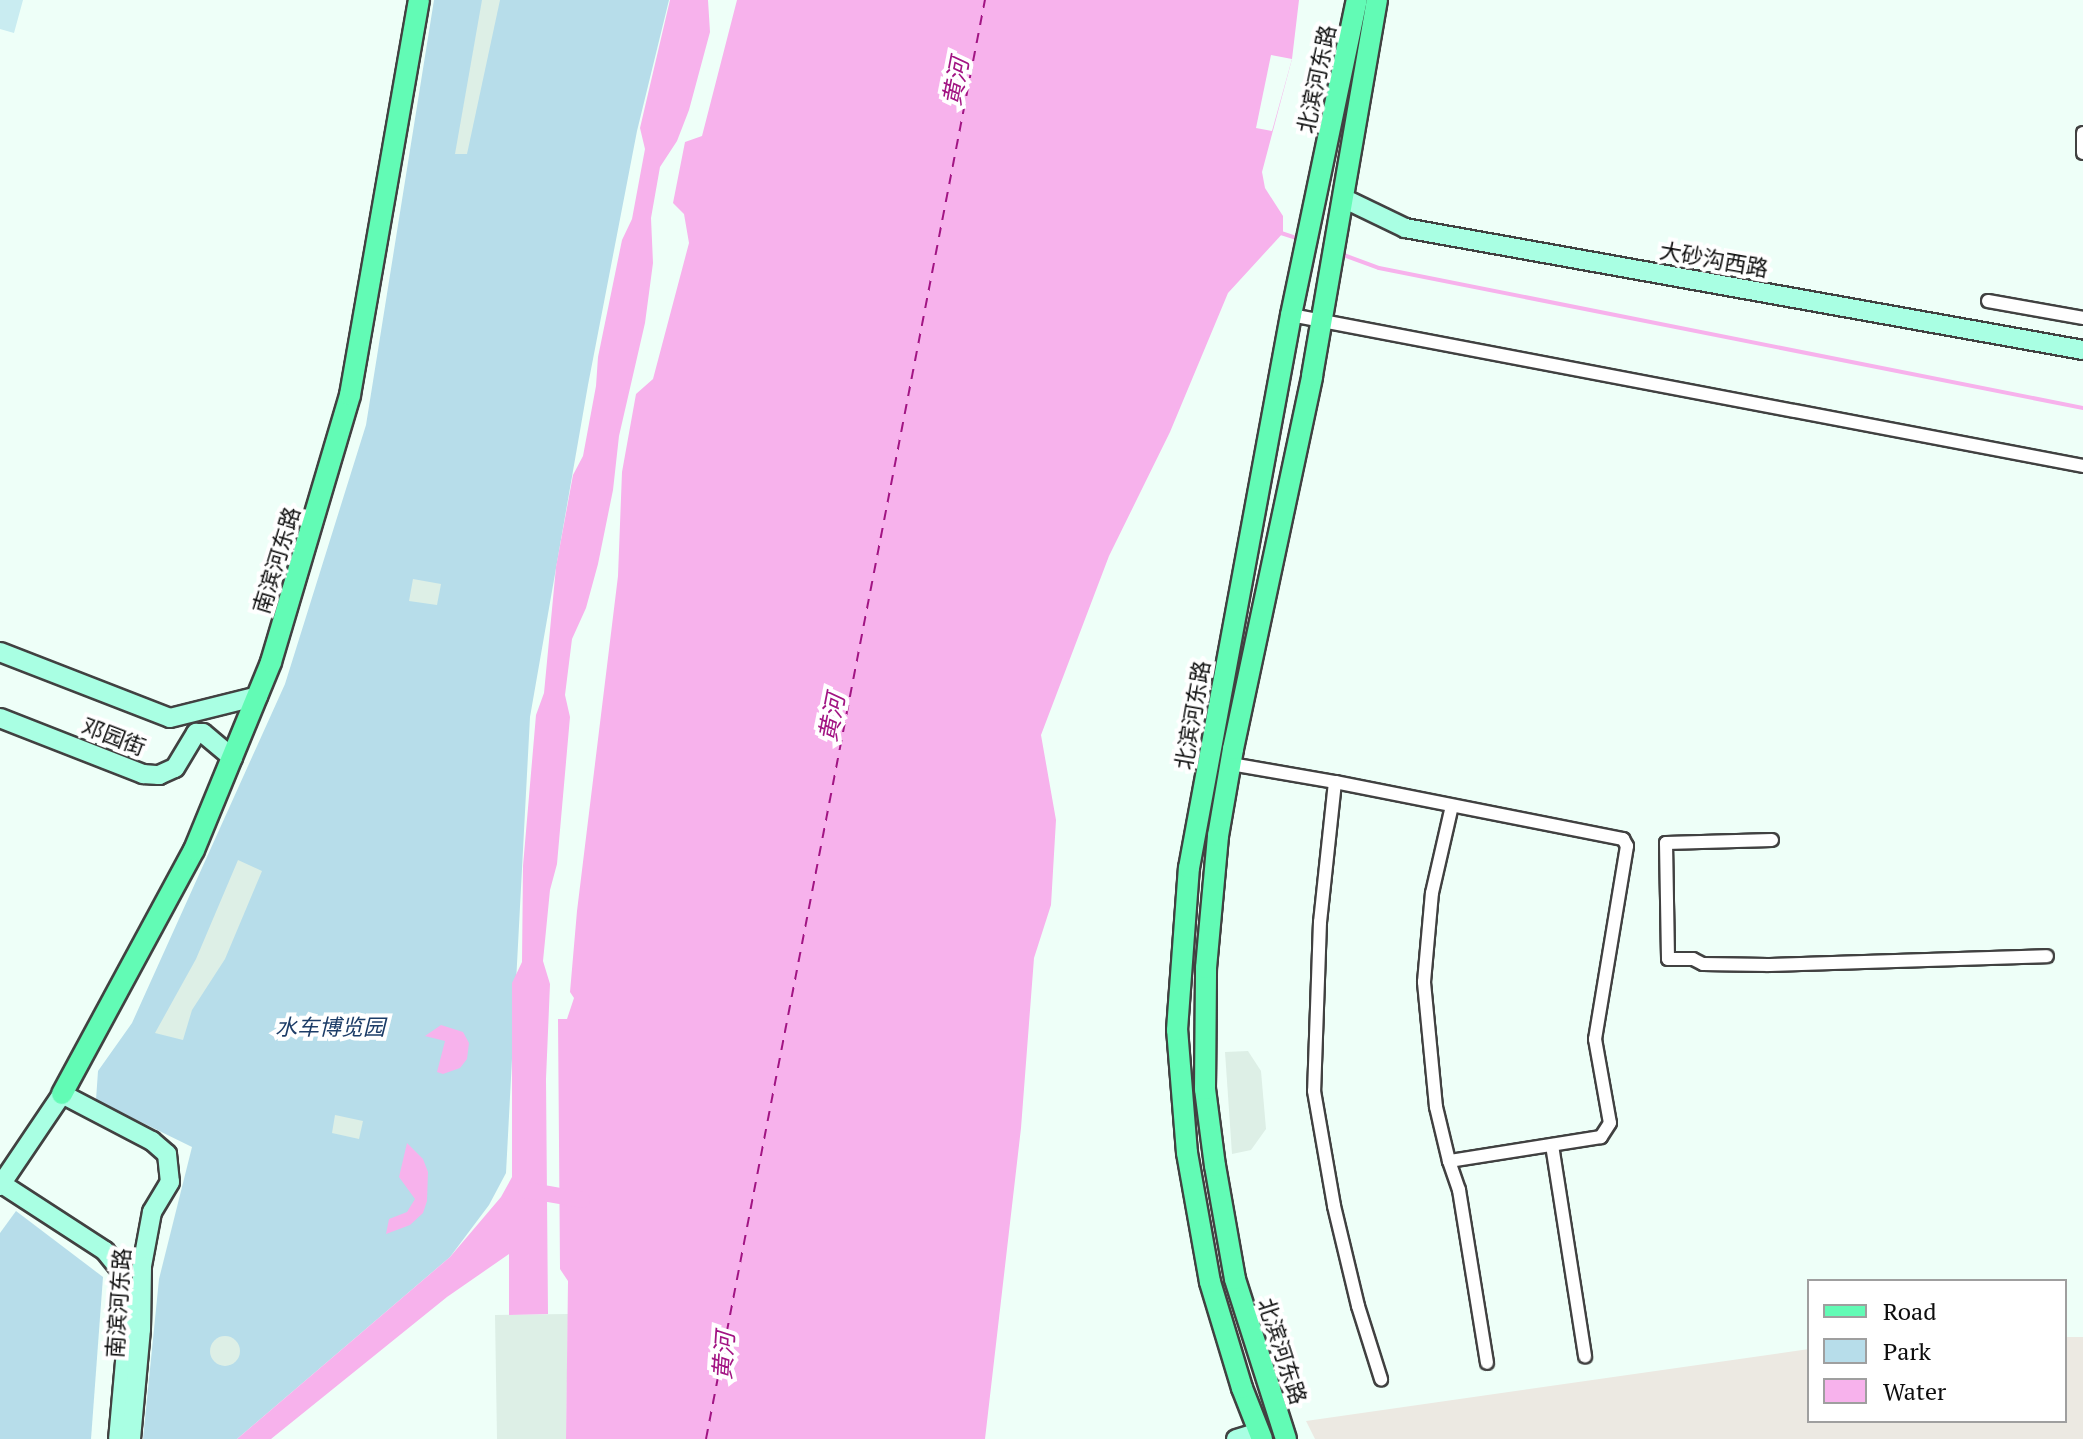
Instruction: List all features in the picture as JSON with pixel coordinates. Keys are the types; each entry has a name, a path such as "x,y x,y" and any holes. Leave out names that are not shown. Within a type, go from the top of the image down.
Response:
{"main road":[{"path":"406,0 412,38"},
{"name":"南滨河东路","path":"62,1094 194,850 258,696 350,395 419,0"},
{"name":"北滨河东路","path":"1260,1436 1210,1282 1187,1153 1177,1030 1189,868 1293,307 1357,0"},
{"name":"北滨河东路","path":"1286,1439 1235,1279 1205,1089 1208,942 1218,836 1292,477 1377,0"}],"street":[{"path":"2083,133 2083,153"},
{"name":"大砂沟西路","path":"1343,198 1405,228 2083,350"},
{"path":"1988,301 2083,318"},
{"path":"1293,307 2083,466"},
{"name":"邓园街","path":"0,652 170,718 258,696"},
{"name":"邓园街","path":"0,718 143,774 159,775 175,768 196,733 203,733 233,758"},
{"path":"1231,764 1623,839 1627,846 1595,1039 1610,1123 1601,1137 1449,1161"},
{"path":"1335,782 1320,922 1314,1091 1334,1206 1358,1306 1381,1379"},
{"path":"1452,806 1432,893 1424,982 1436,1107 1459,1190 1487,1363"},
{"path":"1772,840 1666,843 1668,959 1693,959 1703,964 1768,965 2047,956"},
{"name":"南滨河东路","path":"118,1439 128,1328 122,1272 105,1251 1,1185 62,1094 152,1141 167,1154 171,1162 170,1182 152,1212 142,1266 141,1329 131,1439"},
{"path":"1552,1145 1585,1356"},
{"path":"1236,1439 1260,1436"}],"shaded area":[{"path":"0,0 23,0 14,33 0,29"},
{"path":"482,0 500,0 467,154 455,154"},
{"path":"413,579 441,584 437,605 409,601"},
{"path":"238,860 262,871 225,959 192,1010 183,1040 155,1033 196,959"},
{"path":"1248,1051 1261,1071 1266,1129 1251,1150 1232,1154 1225,1052"},
{"path":"335,1115 363,1121 359,1139 332,1133"},
{"path":"568,1314 566,1439 497,1439 495,1315"},
{"path":"225,1336 236,1340 240,1351 236,1362 225,1366 214,1362 210,1351 214,1340"},
{"path":"2067,1337 2083,1337 2083,1439 1315,1439 1306,1421 1807,1349 1807,1423 2067,1423"}],"green space":[{"name":"水车博览园","path":"434,0 669,0 637,131 588,385 530,717 506,1173 489,1205 450,1257 237,1439 143,1439 159,1279 192,1147 96,1100 98,1071 132,1023 285,684 366,425"},
{"path":"16,1211 103,1277 91,1439 0,1439 0,1233"}],"water":[{"path":"670,0 708,0 710,32 689,110 677,141 660,167 651,218 653,263 645,323 619,436 613,490 598,564 586,608 572,639 565,695 570,717 557,864 550,890 543,961 550,984 546,1079 548,1314 509,1315 509,1254 447,1297 271,1439 237,1439 450,1257 501,1197 512,1177 512,983 522,962 523,866 536,715 544,693 556,567 573,475 583,456 598,357 622,240 632,219 645,149 640,128"},
{"name":"黄河","path":"737,0 1299,0 1292,59 1262,172 1265,188 1283,216 1283,233 1228,293 1170,432 1109,556 1041,735 1056,820 1051,905 1034,958 1021,1128 985,1439 566,1439 568,1281 560,1269 558,1019 567,1019 574,998 570,992 577,911 618,576 622,472 636,394 653,379 689,243 684,214 673,203 685,142 702,136"},
{"path":"441,1025 463,1032 469,1043 467,1059 460,1068 443,1074 437,1072 445,1041 425,1036"},
{"path":"407,1143 423,1159 428,1172 427,1201 423,1213 410,1225 386,1234 389,1219 407,1212 415,1199 399,1177"}],"pier":[{"path":"1271,55 1292,59 1272,131 1256,128"}],"waterway":[{"path":"1281,233 1299,239"},
{"path":"1341,254 1379,268 2083,408"},
{"path":"526,1190 582,1200"}],"ferry route":[{"path":"706,1439 985,0"}]}
